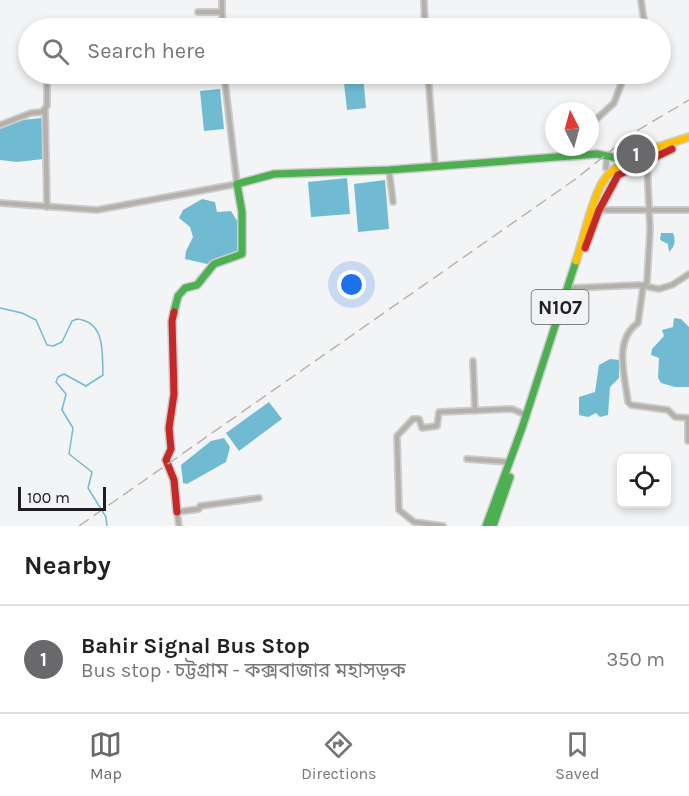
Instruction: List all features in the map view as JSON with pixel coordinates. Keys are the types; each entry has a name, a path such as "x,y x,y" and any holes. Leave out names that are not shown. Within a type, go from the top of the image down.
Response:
{"main road":[{"name":"N107","path":"493,526 599,210 618,175 646,156 689,137"},
{"name":"N107","path":"486,526 526,415 601,185 614,168 627,160 689,143"},
{"path":"599,154 627,160"},
{"path":"177,512 174,480 166,460 171,449 169,428 174,393 174,307 185,288 197,285 214,264 242,254 242,212 237,184 274,174 389,170 568,156"}],"street":[{"path":"222,0 222,18"},
{"path":"424,0 425,18"},
{"path":"641,0 644,18"},
{"path":"198,12 222,12"},
{"path":"47,84 45,109 47,207"},
{"path":"0,203 97,210 237,184 225,84"},
{"path":"429,84 435,165"},
{"path":"599,116 614,103 621,84"},
{"path":"0,125 45,109"},
{"path":"606,168 607,156"},
{"path":"646,156 649,208 648,282 643,287 638,323 625,337 623,347 628,402 631,405 668,410 675,417 689,418 688,441"},
{"path":"389,170 393,202"},
{"path":"599,210 606,212 649,208 665,211 689,210"},
{"path":"573,288 639,285 659,289 672,285 689,274"},
{"path":"473,361 475,411"},
{"path":"443,526 414,522 399,510 396,439 416,419 420,427 435,427 438,412 512,409 526,415"},
{"path":"467,459 510,462"},
{"path":"179,526 177,512 199,509 200,506 259,498"}],"water":[{"path":"344,84 364,84 366,108 347,110"},
{"path":"220,89 224,129 204,131 200,91"},
{"path":"41,118 44,120 43,159 17,162 0,160 0,129 13,121"},
{"path":"347,178 350,214 311,217 308,182"},
{"path":"385,180 389,229 358,232 354,184"},
{"path":"202,199 215,202 217,212 231,211 239,224 237,252 207,264 185,259 193,237 190,227 179,218 183,210"},
{"path":"661,233 673,233 673,248 669,252 668,244 660,240"},
{"path":"674,318 681,319 689,327 689,387 675,387 661,383 658,378 659,358 651,355 652,349 664,336 662,330 673,327"},
{"path":"610,359 619,360 619,378 610,387 608,415 600,417 596,413 588,417 579,415 579,397 595,392 599,365"},
{"path":"269,402 282,419 239,451 226,433"},
{"path":"224,438 230,447 226,462 187,484 183,483 181,465 211,441"}],"waterway":[{"path":"0,308 22,313 36,320 47,345 53,346 62,342 72,321 77,319 86,321 98,332 102,348 103,375 86,386 64,374 58,377 56,382 66,394 62,410 73,428 69,454 92,472 88,488 106,517 107,526"}],"railway":[{"path":"79,526 577,178 633,133 689,100"}],"traffic: fast":[{"path":"174,312 178,296 185,288 197,285 214,264 242,254 242,212 237,184 274,174 389,170 597,154 627,160"},
{"path":"486,526 522,428 576,261"},
{"path":"493,526 510,477"}],"traffic: slow":[{"path":"576,261 594,202 608,175 640,154 689,137"}],"traffic: jam":[{"path":"585,248 599,210 618,175 672,149"},
{"path":"174,312 172,321 174,394 169,428 171,449 166,460 174,480 177,512"}],"place":[{"name":"Bahir Signal Bus Stop","path":"636,154"}]}
